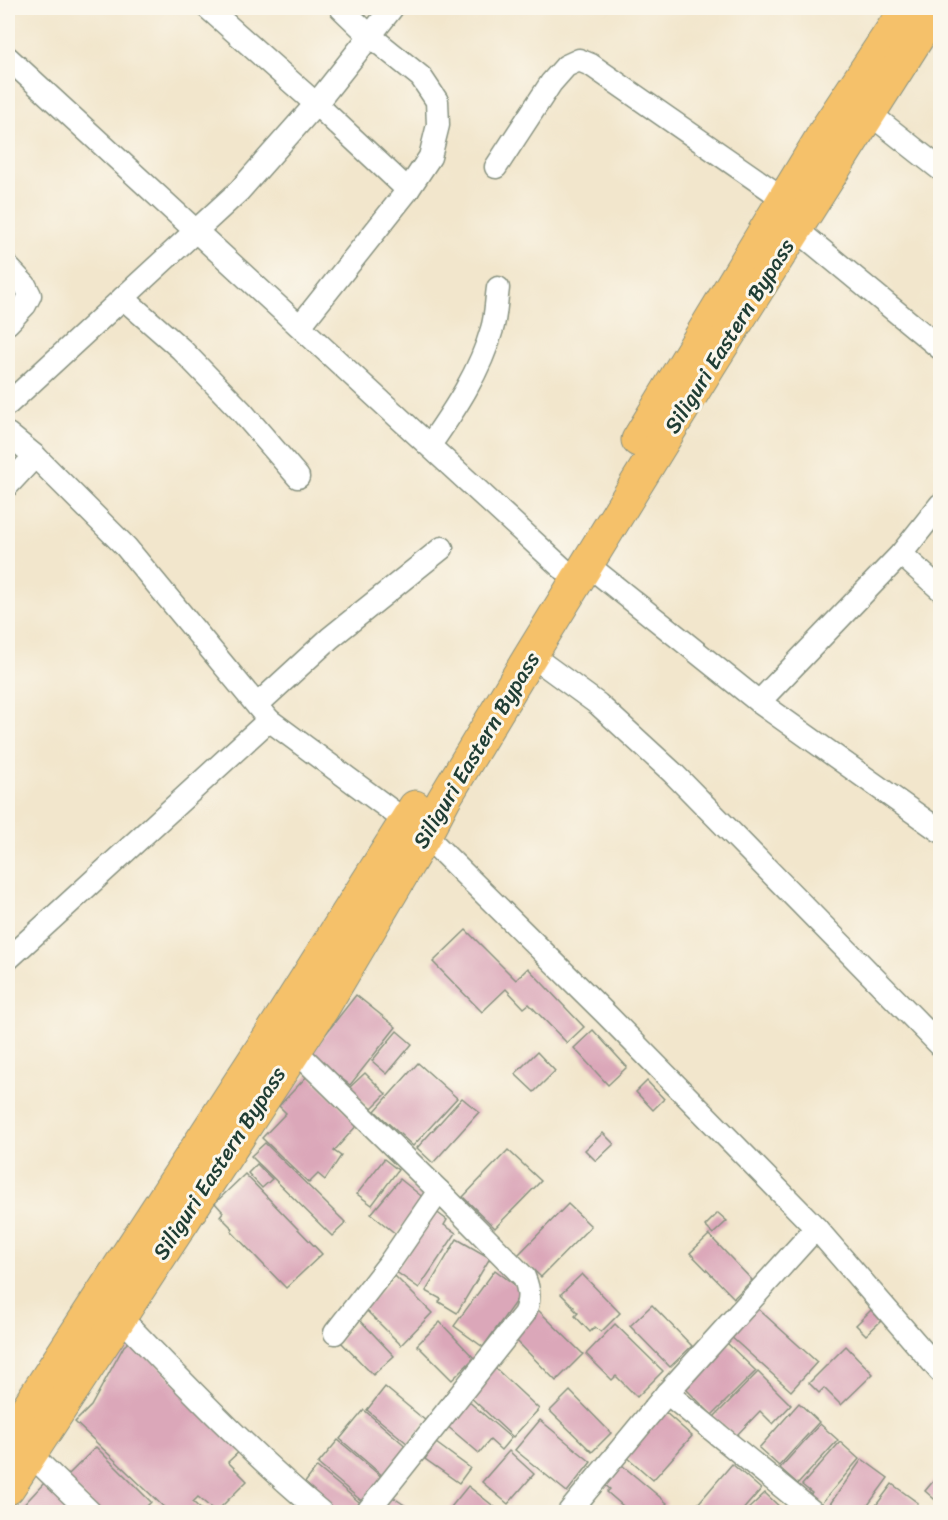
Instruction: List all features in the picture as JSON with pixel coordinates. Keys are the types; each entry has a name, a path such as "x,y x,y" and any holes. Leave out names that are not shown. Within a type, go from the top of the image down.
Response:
{"main road":[{"name":"Siliguri Eastern Bypass","path":"8,1488 19,1446 416,829 444,799 531,655 666,392 828,127 907,8"},
{"name":"Siliguri Eastern Bypass","path":"19,1446 119,1316 322,1009 416,829 447,750 575,567 710,364 936,8"}],"street":[{"path":"207,8 316,104 408,190"},
{"path":"300,326 408,190 430,157 438,125 437,101 421,77 369,35 341,8"},
{"path":"8,404 239,191 316,104 392,8"},
{"path":"8,58 195,232 430,445 575,567 940,831"},
{"path":"496,167 551,83 566,66 579,60 591,65 784,199"},
{"path":"869,113 940,169"},
{"path":"796,229 940,348"},
{"path":"8,267 25,285 30,295 8,323"},
{"path":"430,445 456,407 476,371 492,329 498,288"},
{"path":"123,298 182,349 242,411 298,477"},
{"path":"8,434 35,456 126,546 263,713 416,829 606,1014 816,1228 940,1371"},
{"path":"8,485 35,456"},
{"path":"759,702 901,554 940,505"},
{"path":"8,959 263,713 330,638 442,548"},
{"path":"901,554 940,589"},
{"path":"531,655 598,704 673,772 940,1045"},
{"path":"294,1049 524,1277 528,1286 528,1305 524,1314 367,1512"},
{"path":"335,1333 388,1265 439,1191"},
{"path":"569,1512 667,1392 816,1228"},
{"path":"119,1316 227,1428 282,1480 321,1512"},
{"path":"667,1392 813,1512"},
{"path":"19,1446 90,1512"}],"building":[{"path":"466,930 516,980 528,968 584,1027 567,1043 529,1004 524,1008 506,989 482,1012 433,962"},
{"path":"356,995 396,1027 350,1085 310,1054"},
{"path":"593,1030 627,1067 608,1085 574,1048"},
{"path":"397,1031 412,1044 387,1074 372,1061"},
{"path":"537,1052 555,1071 534,1092 515,1074"},
{"path":"418,1063 457,1098 413,1146 375,1111"},
{"path":"365,1073 386,1094 371,1109 349,1088"},
{"path":"309,1074 358,1124 334,1151 341,1156 325,1180 318,1174 309,1183 262,1138 286,1113 279,1106"},
{"path":"647,1081 664,1099 653,1110 636,1092"},
{"path":"462,1098 479,1112 433,1163 417,1148"},
{"path":"603,1133 614,1144 596,1161 585,1150"},
{"path":"265,1143 346,1223 332,1236 251,1156"},
{"path":"508,1150 541,1181 495,1228 463,1197"},
{"path":"384,1159 398,1170 372,1205 357,1194"},
{"path":"257,1164 272,1179 262,1188 248,1173"},
{"path":"245,1174 322,1254 286,1288 231,1231 233,1229 220,1216 223,1212 215,1203"},
{"path":"400,1179 425,1199 396,1234 371,1214"},
{"path":"568,1204 591,1226 541,1277 518,1255"},
{"path":"435,1211 447,1220 444,1225 456,1233 419,1288 395,1271"},
{"path":"718,1213 727,1221 713,1234 705,1226"},
{"path":"709,1235 752,1280 734,1298 690,1253"},
{"path":"457,1239 490,1258 457,1313 439,1302 441,1299 426,1291"},
{"path":"495,1270 523,1291 483,1347 454,1326"},
{"path":"582,1274 620,1313 601,1332 595,1327 590,1332 575,1316 578,1313 574,1307 561,1294"},
{"path":"395,1276 432,1313 401,1345 364,1308"},
{"path":"652,1305 692,1346 670,1367 630,1326"},
{"path":"755,1306 817,1362 791,1391 729,1335"},
{"path":"538,1310 583,1354 556,1381 512,1336"},
{"path":"871,1310 881,1321 866,1335 856,1325"},
{"path":"360,1320 394,1356 373,1375 339,1340"},
{"path":"440,1322 474,1358 452,1380 417,1345"},
{"path":"615,1324 663,1371 637,1397 616,1376 612,1380 586,1354"},
{"path":"132,1339 242,1449 228,1462 247,1481 216,1512 198,1497 193,1502 204,1512 169,1512 75,1422 91,1406 124,1346"},
{"path":"726,1342 756,1371 712,1415 683,1386"},
{"path":"846,1346 873,1374 841,1405 824,1388 819,1393 809,1383"},
{"path":"493,1366 539,1409 513,1437 467,1394"},
{"path":"758,1372 791,1405 773,1424 760,1411 735,1437 714,1417"},
{"path":"385,1387 426,1421 408,1444 367,1410"},
{"path":"570,1391 611,1433 592,1452 550,1411"},
{"path":"467,1400 511,1438 501,1450 490,1440 479,1453 446,1425"},
{"path":"799,1403 819,1422 779,1466 759,1448"},
{"path":"364,1410 408,1448 384,1477 340,1439"},
{"path":"665,1412 692,1436 653,1480 626,1456"},
{"path":"540,1420 591,1462 567,1492 515,1450"},
{"path":"820,1424 838,1440 798,1484 780,1468"},
{"path":"338,1440 384,1479 364,1503 318,1464"},
{"path":"840,1442 859,1459 820,1505 809,1496 812,1493 802,1485"},
{"path":"436,1443 470,1468 459,1483 425,1459"},
{"path":"96,1447 151,1502 141,1512 99,1512 65,1478"},
{"path":"509,1451 534,1474 508,1504 482,1482"},
{"path":"862,1459 888,1478 863,1512 825,1511"},
{"path":"617,1461 667,1503 659,1512 643,1512 638,1508 630,1512 607,1492 610,1489 600,1481"},
{"path":"732,1464 761,1489 741,1512 691,1512"},
{"path":"317,1467 364,1506 359,1512 329,1512 300,1489"},
{"path":"940,1473 940,1504 925,1491"},
{"path":"45,1482 79,1512 17,1512"},
{"path":"892,1484 918,1503 911,1512 871,1512"},
{"path":"468,1486 501,1512 447,1512"},
{"path":"765,1493 785,1512 745,1512"},
{"path":"391,1496 415,1512 380,1512"}]}
